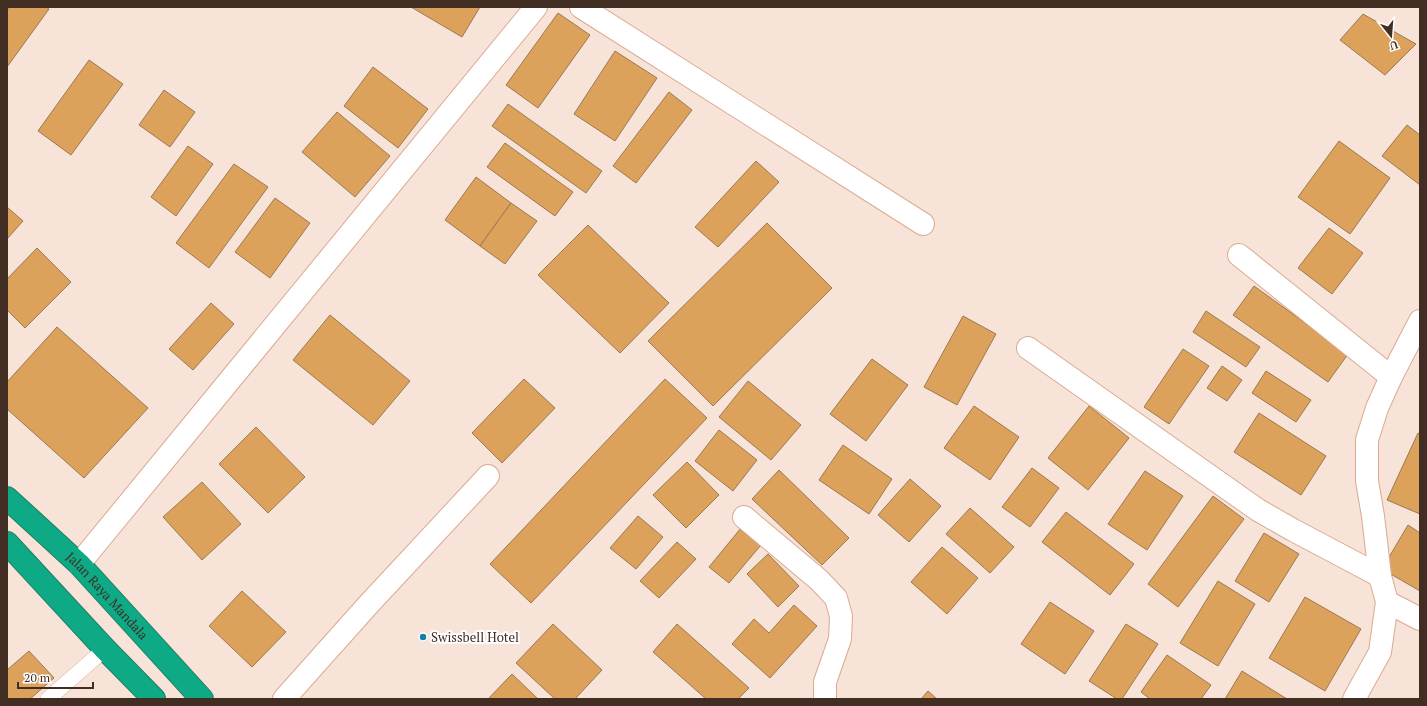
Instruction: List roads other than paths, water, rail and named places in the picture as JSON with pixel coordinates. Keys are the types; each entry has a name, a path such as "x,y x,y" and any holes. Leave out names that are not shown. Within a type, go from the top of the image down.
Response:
{"highway":[{"name":"Jalan Raya Mandala","path":"7,498 79,564 202,699"},
{"path":"7,543 105,649 154,699"}],"street":[{"path":"79,564 536,7"},
{"path":"581,7 923,224"},
{"path":"1239,255 1391,377"},
{"path":"1354,699 1380,652 1387,602 1380,576 1367,481 1367,440 1377,408 1420,321"},
{"path":"1028,348 1258,510 1380,576"},
{"path":"284,699 368,605 488,476"},
{"path":"744,517 819,580 836,598 841,616 840,639 825,682 824,699"},
{"path":"1387,602 1420,619"}],"lane":[{"path":"48,699 105,649"}],"place":[{"name":"Swissbell Hotel","path":"423,637"}]}
